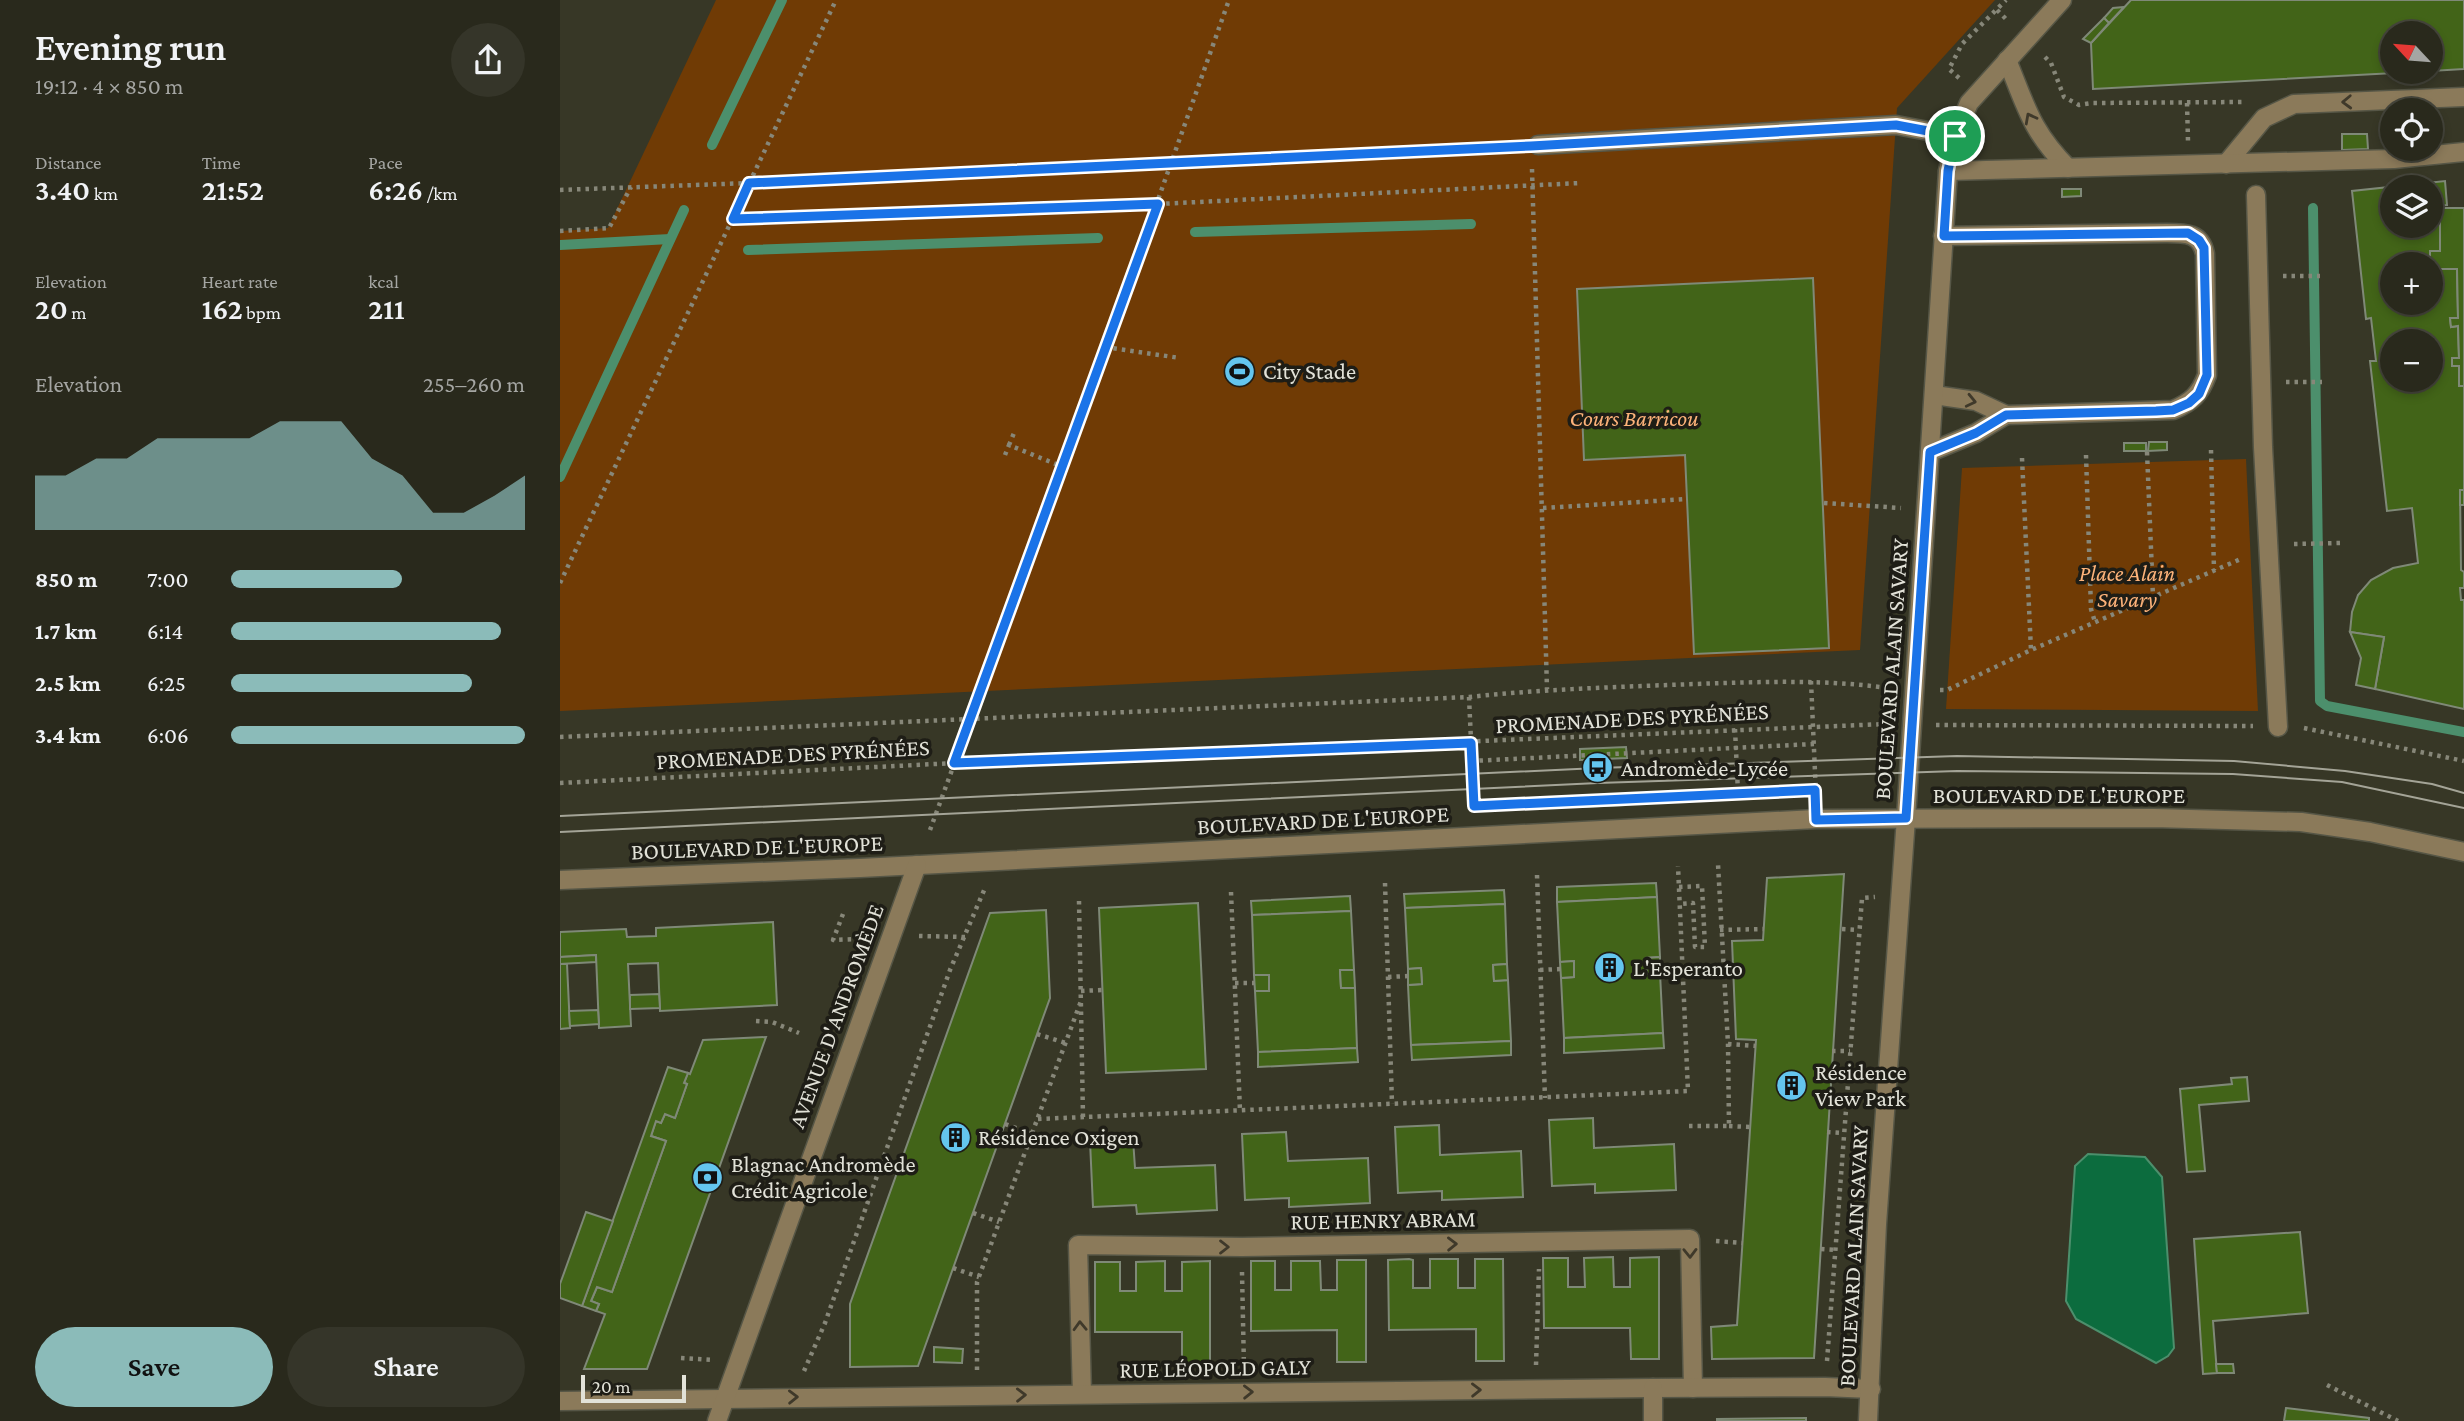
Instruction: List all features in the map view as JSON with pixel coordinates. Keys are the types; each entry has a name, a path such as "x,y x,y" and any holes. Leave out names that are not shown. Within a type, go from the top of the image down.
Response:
{"street":[{"name":"BOULEVARD ALAIN SAVARY","path":"1868,1421 1877,1224 1948,171 1955,136 1969,103 2062,0"},
{"path":"2007,60 2033,125 2053,153 2068,168"},
{"path":"2226,164 2264,118 2294,104 2464,97"},
{"path":"1534,145 1896,125 1955,136"},
{"path":"1948,171 2394,159 2464,152"},
{"path":"2256,195 2263,447 2278,727"},
{"path":"1934,395 1976,401 2006,415 2173,410 2199,394 2207,375 2203,245 2194,236 2184,233 1944,236"},
{"path":"1930,452 1976,433 2006,415"},
{"name":"BOULEVARD DE L'EUROPE","path":"560,880 1816,820 1906,818 2154,818 2301,822 2370,832 2464,852"},
{"name":"AVENUE D'ANDROMÈDE","path":"717,1421 918,865"},
{"name":"RUE HENRY ABRAM","path":"1082,1394 1078,1245 1242,1247 1690,1239 1693,1388"},
{"path":"1653,1388 1653,1421"},
{"name":"RUE LÉOPOLD GALY","path":"560,1401 1653,1388 1871,1389"}],"path":[{"path":"560,583 836,0"},
{"path":"930,830 1158,204 1170,162 1229,0"},
{"path":"1949,69 1962,44 2006,0"},
{"path":"1997,10 2051,63 2064,97 2079,105 2241,102 2264,118"},
{"path":"2187,103 2189,151"},
{"path":"560,190 1534,145 1532,184 1547,689"},
{"path":"733,219 1158,204 1580,183"},
{"path":"560,231 609,228 631,187"},
{"path":"2295,276 2320,276"},
{"path":"1105,347 1180,358"},
{"path":"2295,382 2322,383"},
{"path":"1005,455 1014,433"},
{"path":"1009,445 1063,467"},
{"path":"2211,450 2214,570"},
{"path":"2147,452 2153,597"},
{"path":"2086,455 2091,609 2095,622"},
{"path":"2022,458 2031,650"},
{"path":"1543,508 1687,499"},
{"path":"1825,503 1909,509"},
{"path":"2300,543 2342,542"},
{"path":"1939,690 1947,690 2031,650 2268,547"},
{"path":"560,737 1469,697 1547,689 1811,681 1871,685"},
{"path":"1811,681 1816,820"},
{"path":"1469,697 1474,806 1764,792"},
{"path":"1937,725 2147,724 2304,728 2464,761"},
{"name":"PROMENADE DES PYRÉNÉES","path":"560,783 1735,729 1896,725"},
{"path":"1735,729 1738,793"},
{"path":"1471,761 1814,744"},
{"path":"1802,790 1815,790"},
{"path":"1718,864 1728,1044 1729,1126"},
{"path":"1038,1119 1688,1091 1678,866"},
{"path":"1537,874 1545,1098"},
{"path":"800,1380 825,1323 950,970 989,877"},
{"path":"1385,883 1392,1104"},
{"path":"1679,887 1702,886 1705,947 1695,947 1693,903 1679,904"},
{"path":"1231,892 1240,1111"},
{"path":"1829,1343 1862,898"},
{"path":"1079,901 1083,1117"},
{"path":"843,914 833,940 857,939"},
{"path":"1720,930 1764,929"},
{"path":"1842,929 1859,930"},
{"path":"918,936 965,937"},
{"path":"1540,970 1561,969"},
{"path":"1388,977 1408,976"},
{"path":"1235,983 1254,983"},
{"path":"1081,991 1102,990"},
{"path":"976,1364 979,1277 1081,1002"},
{"path":"756,1021 772,1022 799,1033"},
{"path":"1037,1034 1066,1043"},
{"path":"1728,1044 1756,1046"},
{"path":"1832,1051 1850,1052"},
{"path":"1005,1124 1032,1134"},
{"path":"1689,1126 1750,1127"},
{"path":"1827,1132 1844,1133"},
{"path":"973,1213 999,1222"},
{"path":"1536,1366 1539,1243"},
{"path":"1242,1247 1244,1369"},
{"path":"1821,1249 1835,1250"},
{"path":"953,1268 979,1277"},
{"path":"681,1359 721,1360"},
{"path":"2327,1385 2398,1421"}],"green space":[{"name":"Cours Barricou","path":"716,0 1995,0 1897,108 1860,650 560,711 560,231 608,228"},
{"name":"Place Alain Savary","path":"2246,459 2258,711 1946,709 1962,468"}],"shaded area":[{"path":"2088,1154 2145,1157 2162,1177 2174,1348 2168,1356 2156,1363 2076,1319 2066,1301 2075,1166"}],"building":[{"path":"2131,0 2464,0 2464,69 2443,70 2443,21 2380,21 2380,74 2093,89 2091,43"},
{"path":"2124,7 2109,23 2104,18 2113,8"},
{"path":"2104,18 2109,23 2091,43 2083,39"},
{"path":"2342,134 2367,134 2368,149 2342,150"},
{"path":"2443,181 2445,181 2447,205 2443,205"},
{"path":"2380,188 2380,238 2440,238 2440,251 2380,252 2380,315 2443,315 2443,269 2457,269 2458,318 2450,318 2451,327 2458,326 2459,358 2452,358 2452,366 2459,366 2459,386 2464,386 2464,490 2460,490 2461,570 2464,572 2464,588 2460,588 2461,600 2464,600 2464,709 2375,689 2384,637 2350,632 2352,612 2358,595 2371,580 2393,568 2418,563 2412,508 2387,511 2370,361 2376,361 2371,318 2366,319 2352,191"},
{"path":"2062,189 2081,189 2081,196 2062,197"},
{"path":"2443,208 2464,208 2464,386 2459,386 2459,366 2452,366 2452,358 2459,358 2458,326 2451,327 2450,318 2458,318 2457,269 2443,269 2443,252 2430,252 2440,251"},
{"path":"1813,278 1829,648 1694,654 1685,455 1584,460 1577,289"},
{"path":"2149,442 2167,442 2167,450 2148,451"},
{"path":"2124,443 2146,443 2146,451 2124,451"},
{"path":"2460,490 2464,490 2464,505 2460,505"},
{"path":"2350,632 2384,637 2375,689 2356,685 2361,658"},
{"path":"1626,747 1627,758 1580,760 1580,749"},
{"path":"1624,794 1625,805 1577,807 1577,797"},
{"name":"Résidence View Park","path":"1844,874 1814,1358 1712,1359 1711,1327 1737,1325 1756,1040 1736,1039 1732,941 1763,940 1767,878"},
{"path":"1656,883 1657,897 1557,902 1557,887"},
{"path":"1504,890 1505,904 1405,908 1404,894"},
{"path":"1350,896 1351,911 1252,915 1251,901"},
{"name":"L'Esperanto","path":"1657,897 1660,957 1646,958 1647,974 1660,973 1663,1033 1564,1038 1561,978 1574,977 1574,961 1560,962 1557,902"},
{"name":"Résidence Oxigen","path":"1198,903 1206,1069 1106,1073 1099,908"},
{"path":"1505,904 1507,964 1493,965 1494,981 1508,980 1511,1041 1411,1045 1408,985 1422,984 1421,968 1408,969 1405,908"},
{"name":"Résidence Oxigen","path":"1046,910 1050,998 918,1366 850,1367 850,1304 990,913"},
{"path":"1351,911 1354,970 1340,970 1341,988 1355,988 1357,1048 1258,1052 1255,991 1269,991 1269,975 1254,975 1252,915"},
{"path":"773,922 777,1005 660,1011 658,963 628,964 631,1026 599,1028 596,955 560,957 560,932 626,929 627,937 656,936 656,928"},
{"path":"596,955 596,962 560,964 560,957"},
{"path":"1660,957 1660,973 1647,974 1646,958"},
{"path":"1574,961 1574,977 1561,978 1560,962"},
{"path":"560,964 567,964 570,1028 560,1029"},
{"path":"1507,964 1508,980 1494,981 1493,965"},
{"path":"1421,968 1422,984 1408,985 1408,969"},
{"path":"1340,970 1354,970 1355,988 1341,988"},
{"path":"1254,975 1269,975 1269,991 1255,991"},
{"path":"659,994 660,1008 630,1009 630,995"},
{"path":"598,1010 599,1024 570,1026 569,1011"},
{"path":"1663,1033 1664,1048 1564,1053 1564,1038"},
{"path":"766,1037 647,1369 584,1369 605,1314 596,1311 599,1304 591,1301 597,1287 612,1292 666,1141 651,1136 656,1121 661,1123 665,1114 675,1118 687,1084 684,1083 703,1040"},
{"path":"1511,1041 1511,1055 1412,1060 1411,1045"},
{"path":"1357,1048 1358,1062 1258,1067 1258,1052"},
{"path":"668,1067 688,1073 684,1083 687,1084 675,1118 665,1114 661,1123 656,1121 651,1136 666,1141 612,1292 597,1287 591,1301 599,1304 596,1311 582,1306"},
{"path":"2247,1077 2249,1101 2199,1105 2205,1171 2187,1172 2180,1089 2232,1084 2231,1078"},
{"path":"1593,1118 1594,1148 1674,1144 1676,1190 1595,1193 1595,1184 1552,1186 1549,1120"},
{"path":"1439,1125 1440,1155 1521,1151 1523,1197 1442,1200 1442,1191 1398,1193 1395,1127"},
{"path":"1286,1132 1288,1161 1368,1158 1370,1203 1289,1207 1289,1198 1245,1200 1242,1134"},
{"path":"1133,1139 1135,1168 1215,1165 1217,1210 1137,1214 1136,1205 1093,1207 1090,1141"},
{"path":"586,1212 613,1221 582,1306 560,1298 560,1284"},
{"path":"2300,1232 2308,1313 2213,1321 2217,1373 2203,1374 2194,1239"},
{"path":"1613,1257 1614,1287 1630,1287 1630,1258 1659,1257 1659,1359 1631,1359 1630,1328 1544,1328 1543,1258 1568,1258 1568,1287 1585,1287 1584,1258"},
{"path":"1430,1259 1458,1259 1458,1288 1475,1288 1475,1259 1503,1259 1504,1361 1476,1361 1476,1329 1389,1330 1388,1260 1413,1260 1413,1288 1430,1288"},
{"path":"1337,1260 1366,1260 1366,1362 1337,1362 1337,1330 1251,1331 1251,1261 1275,1261 1275,1290 1291,1290 1291,1261 1320,1261 1321,1290 1337,1290"},
{"path":"1165,1261 1165,1291 1182,1291 1182,1262 1210,1261 1210,1363 1182,1364 1182,1332 1095,1332 1095,1262 1120,1262 1120,1291 1136,1291 1136,1262"},
{"path":"934,1347 963,1349 962,1363 934,1362"},
{"path":"2216,1364 2233,1364 2234,1373 2217,1373"},
{"path":"2286,1408 2369,1418 2369,1421 2284,1421"},
{"path":"1806,1418 1806,1421 1717,1421 1717,1419"}],"waterway":[{"path":"712,145 782,0"},
{"path":"2313,208 2320,701 2327,706 2464,732"},
{"path":"560,477 684,210"},
{"path":"1195,232 1471,224"},
{"path":"748,250 1098,238"},
{"path":"560,245 670,239"}],"tram line":[{"path":"560,816 1598,768 1957,756 2234,761 2345,771 2432,784 2464,793"},
{"path":"560,832 1598,783 1957,771 2233,774 2342,782 2464,808"}],"place":[{"name":"City Stade","path":"1240,371"},
{"name":"Andromède-Lycée","path":"1598,768"},
{"name":"L'Esperanto","path":"1610,968"},
{"name":"Résidence View Park","path":"1792,1085"},
{"name":"Résidence Oxigen","path":"955,1137"},
{"name":"Blagnac Andromède Crédit Agricole","path":"708,1177"}],"route":[{"path":"1896,125 1955,136 1948,171 1944,236 2188,233 2199,240 2205,254 2207,375 2199,394 2189,403 2173,410 2006,415 1976,433 1930,452 1906,818 1816,820 1815,790 1474,806 1471,743 954,763 1158,204 733,219 749,183 1531,146 1896,125"}]}
